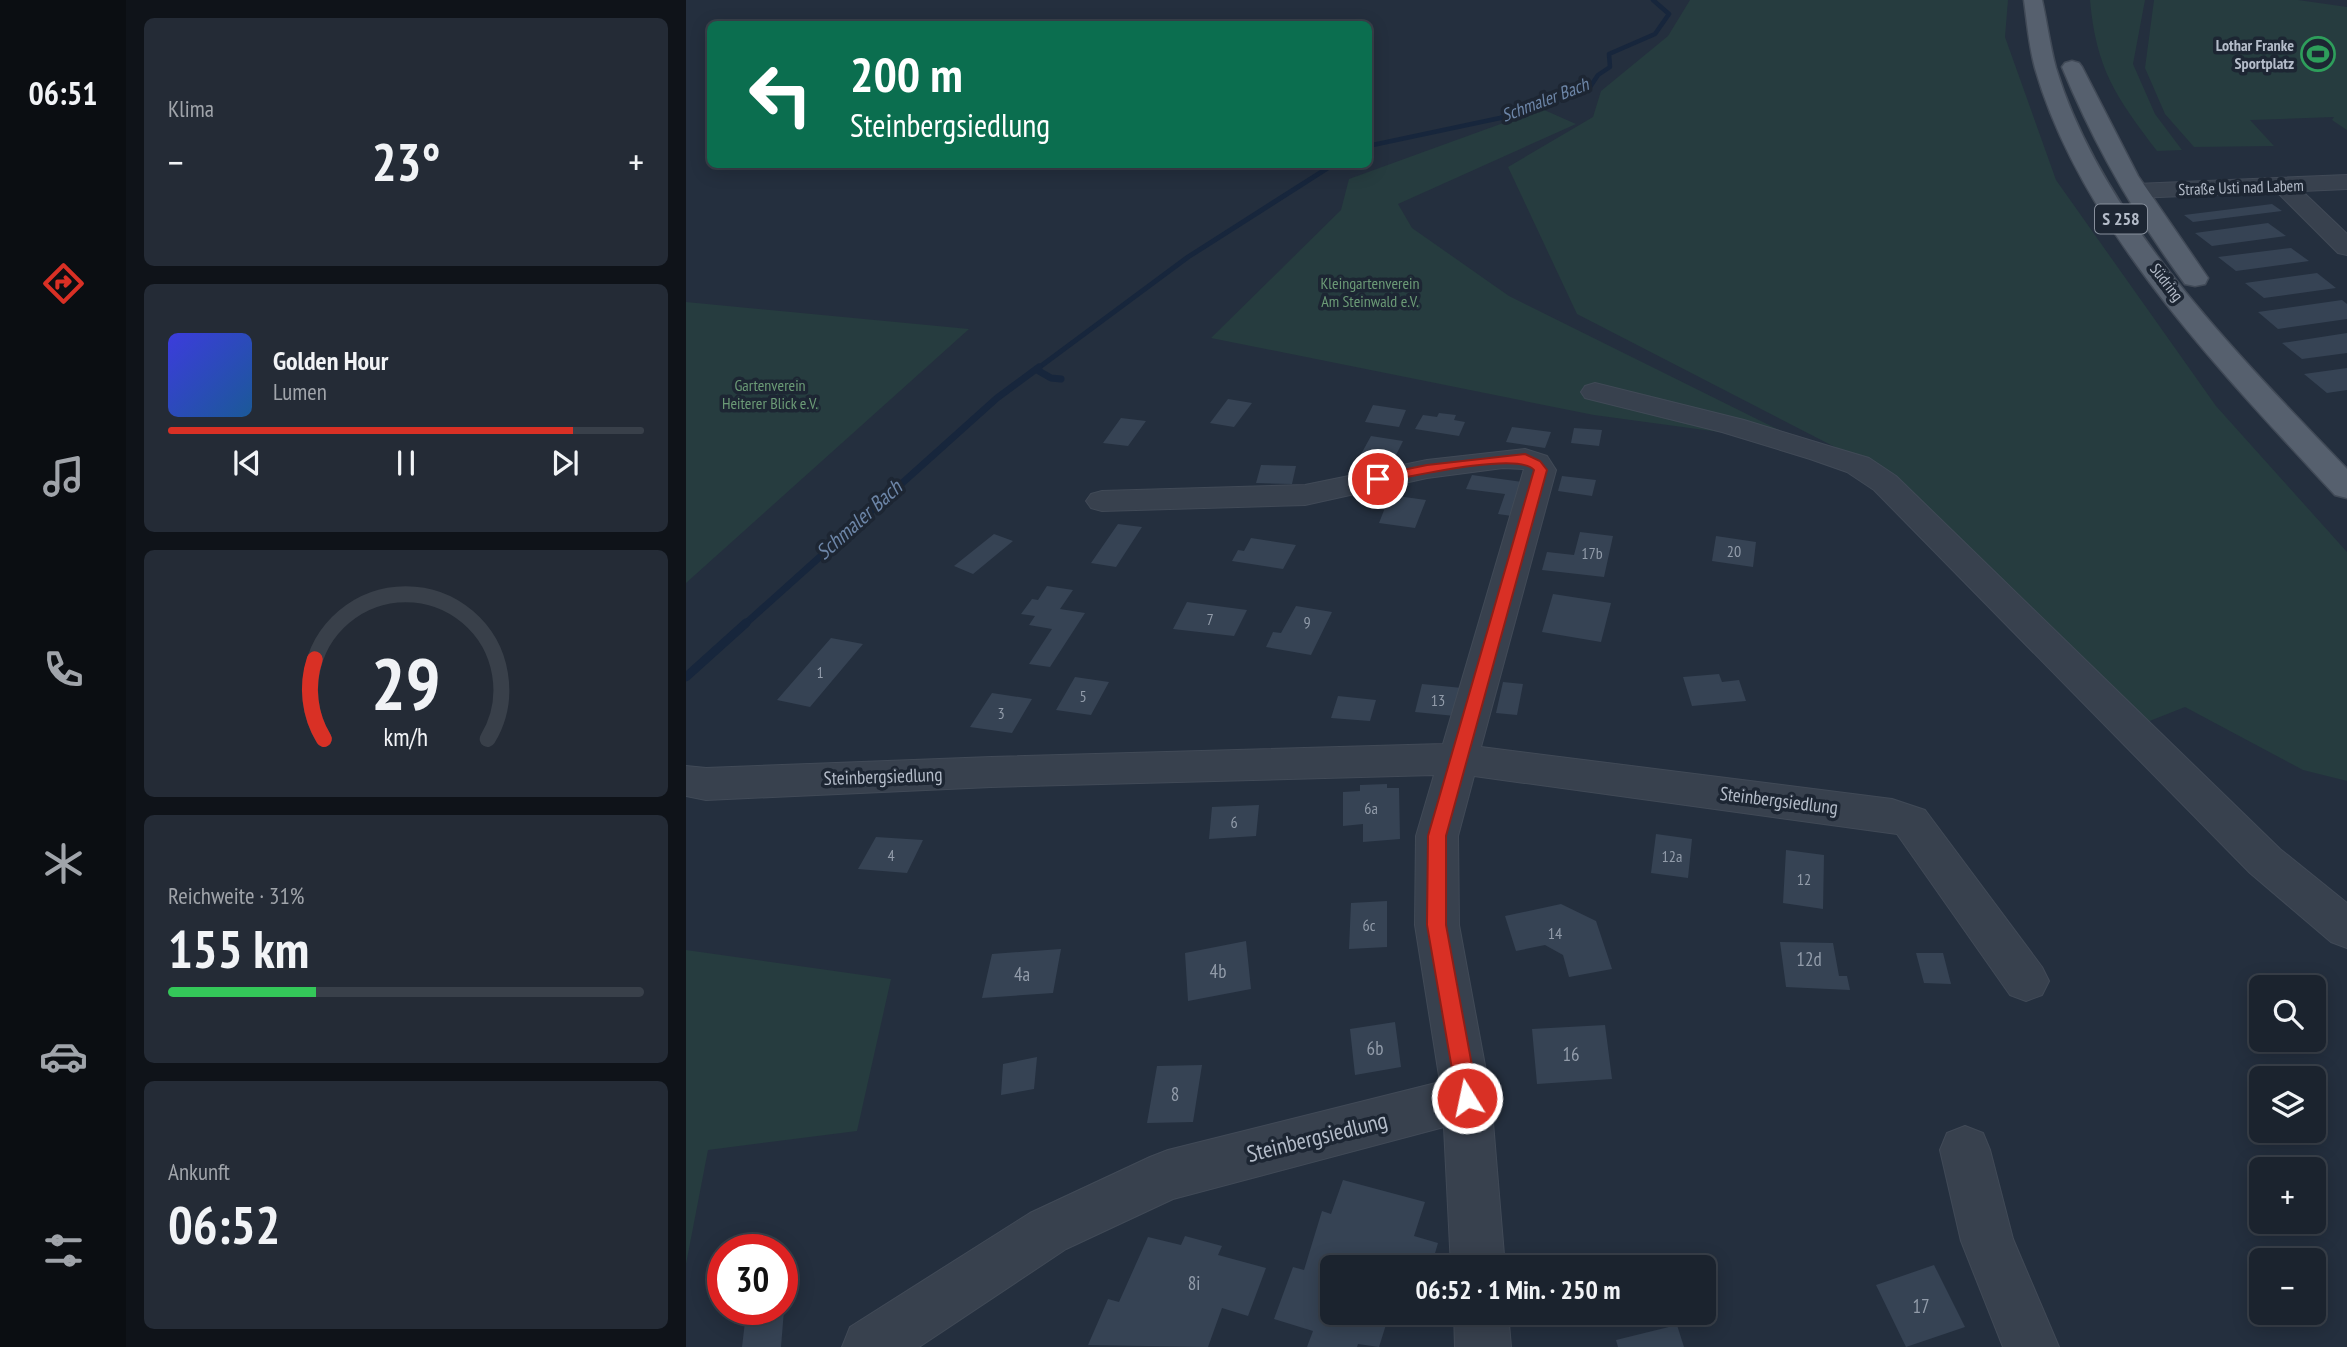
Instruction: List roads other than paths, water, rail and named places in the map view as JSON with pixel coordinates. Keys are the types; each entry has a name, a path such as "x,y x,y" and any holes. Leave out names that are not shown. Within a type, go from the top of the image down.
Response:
{"main road":[{"name":"Südring","path":"2033,0 2037,36 2057,99 2079,148 2105,194 2153,265 2204,329 2347,488"},
{"name":"Südring","path":"2066,45 2087,102 2136,191 2185,265 2230,324 2347,449"}],"street":[{"name":"Straße Usti nad Labem","path":"2136,191 2347,183"},
{"path":"2284,187 2347,248"},
{"path":"1595,392 1733,426 1821,453 1858,465 1885,483 2265,861 2347,929"},
{"path":"1102,500 1305,495 1441,467 1503,459 1525,458 1536,463 1540,470 1437,836 1437,925 1467,1098 1477,1255"},
{"name":"Steinbergsiedlung","path":"686,781 706,784 991,772 1458,759 1892,815 1911,822 2026,981"},
{"name":"Steinbergsiedlung","path":"870,1347 1048,1231 1168,1175 1467,1098"},
{"path":"1965,1150 1987,1241 2031,1347"},
{"path":"1482,1325 1483,1347"}],"waterway":[{"name":"Schmaler Bach","path":"1372,145 1500,118 1590,87 1598,75 1610,67 1609,54 1655,34 1669,14 1653,0"},
{"name":"Schmaler Bach","path":"1037,369 1188,257 1328,168"},
{"name":"Schmaler Bach","path":"744,625 997,398 1039,367"},
{"name":"Schmaler Bach","path":"1037,370 1051,378 1061,379"},
{"name":"Schmaler Bach","path":"686,677 746,623"}],"place":[{"name":"Lothar Franke Sportplatz","path":"2318,54"}],"park label":[{"name":"Kleingartenverein Am Steinwald e.V.","path":"1370,292"},
{"name":"Gartenverein Heiterer Blick e.V.","path":"770,394"}]}
